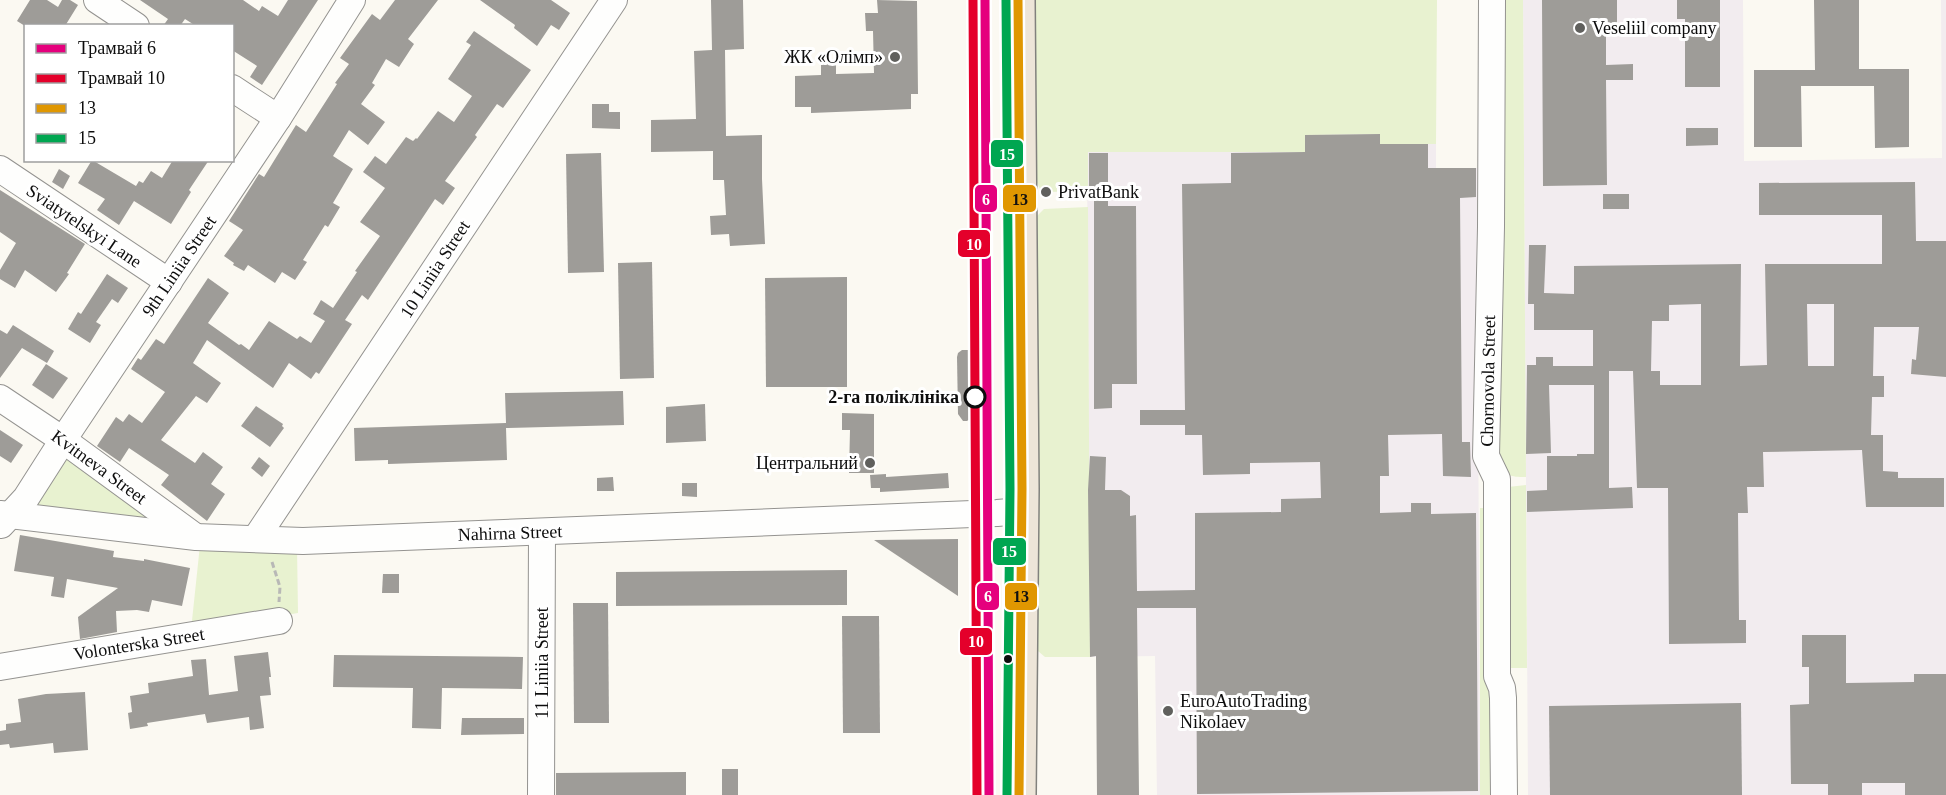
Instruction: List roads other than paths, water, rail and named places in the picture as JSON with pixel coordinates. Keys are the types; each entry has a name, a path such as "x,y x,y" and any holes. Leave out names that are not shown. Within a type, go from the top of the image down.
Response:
{"main road":[{"path":"1018,0 1022,511 1019,795"}],"street":[{"path":"97,0 133,24"},
{"name":"9th Liniia Street","path":"3,519 26,498 278,118 352,0"},
{"name":"10 Liniia Street","path":"256,538 614,0"},
{"name":"Chornovola Street","path":"1492,0 1491,239 1486,456 1497,479 1497,676 1503,698 1504,795"},
{"path":"234,89 278,118"},
{"name":"Sviatytelskyi Lane","path":"0,169 169,282"},
{"name":"Kvitneva Street","path":"0,399 63,440 196,537"},
{"name":"Nahirna Street","path":"3,519 196,537 303,541 1022,511"},
{"name":"11 Liniia Street","path":"541,795 542,532"},
{"name":"Volonterska Street","path":"0,667 279,621"}],"tram line":[{"name":"10","path":"973,0 977,795"},
{"name":"6","path":"985,0 989,795"}],"place":[{"name":"Veseliil company","path":"1580,28"},
{"name":"ЖК «Олімп»","path":"895,57"},
{"name":"PrivatBank","path":"1046,192"},
{"name":"2-га поліклініка","path":"975,397"},
{"name":"Центральний","path":"870,463"},
{"name":"EuroAutoTrading Nikolaev","path":"1168,711"}]}
